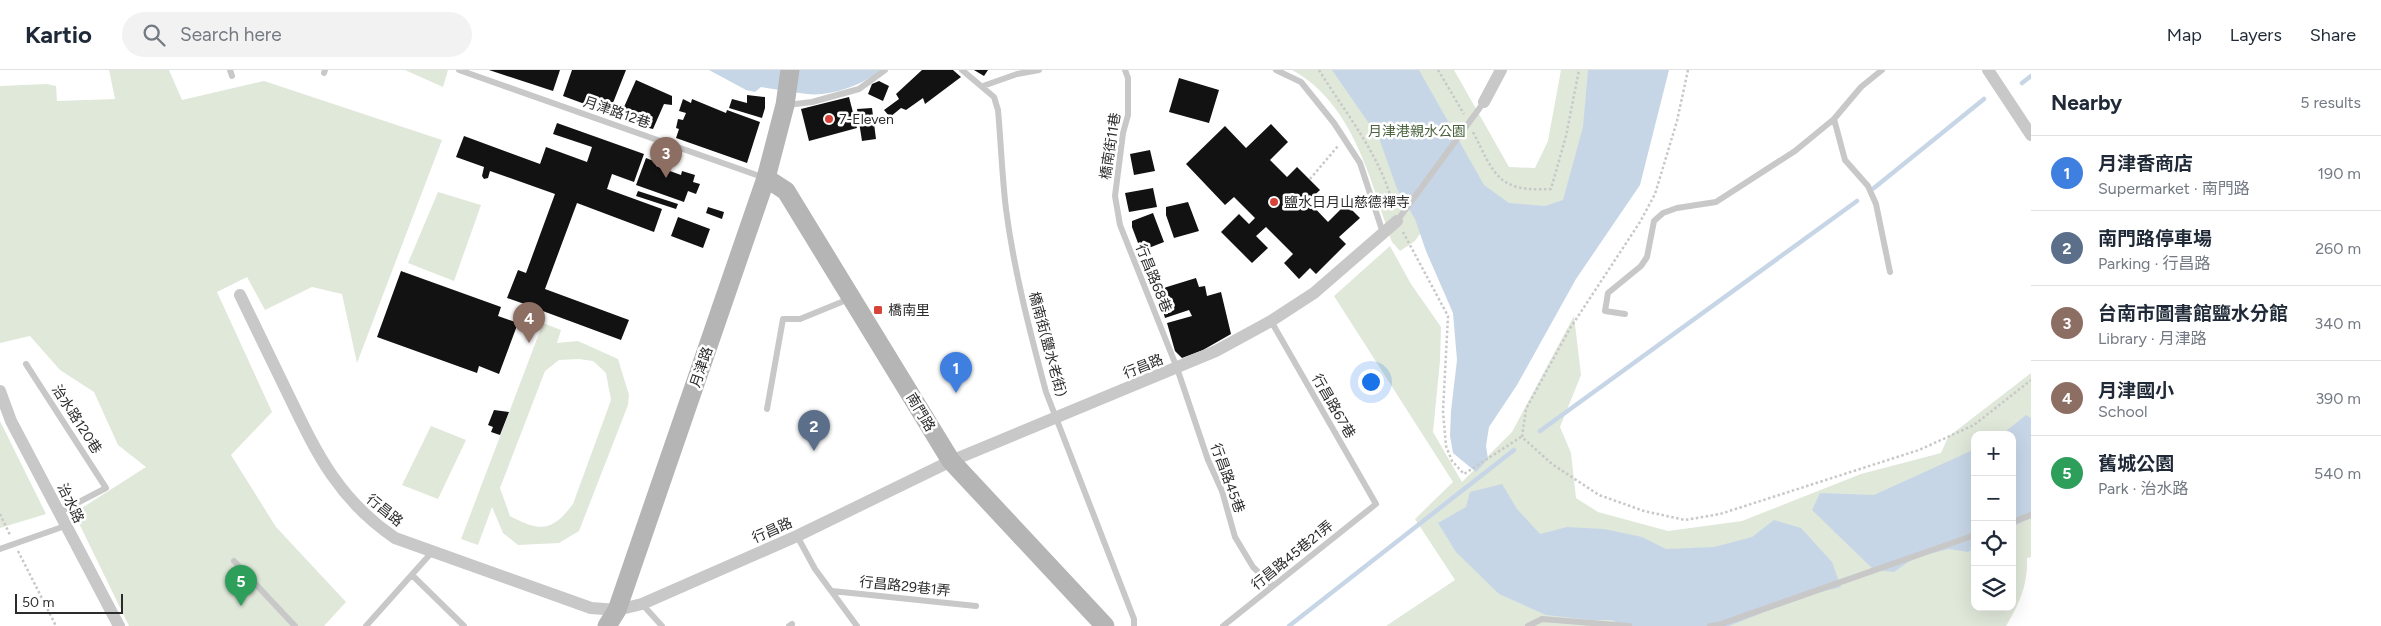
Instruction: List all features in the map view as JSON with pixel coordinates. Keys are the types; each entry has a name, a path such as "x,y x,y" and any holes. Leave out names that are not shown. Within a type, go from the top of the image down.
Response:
{"street":[{"name":"月津路","path":"612,618 766,178 785,105 790,70"},
{"path":"1484,102 1501,70"},
{"path":"1988,70 2031,135"},
{"name":"南門路","path":"766,178 786,191 951,461 1105,626"},
{"name":"行昌路","path":"240,295 323,464 346,495 371,521 395,538 591,608 612,618 798,536 951,461 1177,368 1216,350 1271,322 1314,293 1397,221"},
{"name":"治水路","path":"0,391 11,421 119,626"}],"lane":[{"name":"月津路12巷","path":"458,70 766,178"},
{"path":"785,105 812,102 860,89 885,70"},
{"name":"橋南街(鹽水老街)","path":"962,70 994,97 998,110 1006,209 1020,288 1046,392 1134,619 1134,626"},
{"path":"983,86 1017,74 1039,70"},
{"name":"橋南街11巷","path":"1115,196 1123,133 1128,115 1128,78 1125,70"},
{"path":"1276,70 1300,82 1345,140 1360,163 1383,233"},
{"path":"1625,314 1605,311 1608,293 1641,266 1647,256 1654,221 1663,213 1677,208 1716,202 1795,151 1834,119 1861,87 1882,70"},
{"path":"1397,221 1484,102"},
{"path":"1834,119 1845,160 1868,186 1876,204 1890,272"},
{"name":"行昌路68巷","path":"1115,196 1120,225 1128,250 1177,368"},
{"path":"767,409 783,319 800,319 851,298"},
{"name":"行昌路67巷","path":"1271,322 1376,504"},
{"name":"治水路120巷","path":"26,364 106,488 60,512"},
{"name":"行昌路45巷","path":"1177,368 1208,460 1222,491 1235,537 1253,567 1273,586"},
{"name":"行昌路45巷21弄","path":"1223,626 1376,504"},
{"path":"2015,521 2031,515"},
{"path":"0,549 65,526"},
{"path":"798,536 815,569 857,626"},
{"path":"1710,626 1718,625 1971,536"},
{"path":"366,626 433,551"},
{"path":"234,561 296,626"},
{"path":"412,575 464,626"},
{"name":"行昌路29巷1弄","path":"832,591 976,606"},
{"path":"642,604 662,626"},
{"path":"1528,626 1542,619 1630,626"}],"path":[{"path":"1319,70 1366,141 1392,198 1397,221 1448,316 1443,411 1446,446 1452,461 1464,474 1522,437 1526,409 1530,401 1569,330 1640,222 1655,194 1677,121 1688,70"},
{"path":"1438,70 1469,123 1490,165 1503,182 1528,190 1551,189 1566,136 1579,70"},
{"path":"1310,179 1345,140"},
{"path":"1522,437 1552,464 1599,495 1644,511 1685,520 1720,514 1919,450 1974,425 2031,380"},
{"path":"0,514 56,626"}],"green space":[{"path":"109,70 169,70 182,100 264,81 442,140 357,363 342,294 312,287 265,310 247,277 217,292 272,412 231,455 276,527 346,602 324,626 129,626 74,513 146,467 118,445 94,392 60,370 30,336 0,343 0,86 47,84 56,86 57,101 115,99"},
{"path":"405,70 448,70 443,87"},
{"name":"月津港親水公園","path":"1292,70 1454,70 1509,167 1535,168 1548,141 1561,70 1615,70 1579,202 1513,212 1465,169 1415,241 1400,251 1392,242 1367,169 1345,123 1331,102 1313,85"},
{"path":"438,192 481,205 454,281 408,263"},
{"path":"1390,246 1411,284 1441,327 1440,361 1433,432 1462,482 1512,432 1574,316 1581,375 1560,427 1571,453 1576,498 1598,512 1668,531 1742,521 1861,474 1941,453 1948,437 2031,373 2031,557 2027,558 2024,585 2016,607 2016,431 1971,431 1971,611 2014,611 2006,626 1386,626 1455,580 1415,519 1453,482 1334,296"},
{"path":"543,323 561,330 557,343 578,341 618,359 629,395 628,405 579,531 559,543 518,545 503,533 492,507 478,545 461,539","holes":["579,359 593,361 606,373 611,400 573,504 559,520 545,527 538,527 520,521 510,516 500,488 545,371 559,360"]},
{"path":"0,421 46,514 0,528"},
{"path":"431,426 466,440 438,499 402,485"}],"water":[{"path":"709,70 880,70 846,89 825,94 807,94 761,87 755,92 746,90"},
{"path":"1332,70 1419,70 1484,185 1509,203 1545,206 1563,200 1583,127 1588,70 1669,70 1640,185 1576,279 1517,385 1489,427 1486,446 1488,459 1476,472 1453,453 1450,436 1457,360 1453,313 1426,251 1415,219 1397,189 1379,138"},
{"path":"2026,415 2031,418 2031,518 2016,525 2016,431 2006,431"},
{"path":"1971,451 1971,550 1968,552 1949,549 1915,557 1894,572 1874,570 1812,510 1820,493 1874,495"},
{"path":"1502,484 1517,509 1540,534 1567,527 1604,529 1642,537 1666,549 1714,547 1752,537 1774,520 1801,528 1832,562 1841,587 1808,595 1729,626 1624,626 1612,620 1592,620 1546,615 1499,594 1456,552 1438,523 1466,507 1470,492"}],"building":[{"path":"489,70 560,70 553,91"},
{"path":"572,70 626,70 609,113 563,96"},
{"path":"922,70 953,70 961,77 925,104 923,98 906,110 901,108 890,117 884,110 899,99 896,94"},
{"path":"974,70 988,70 984,76"},
{"path":"1179,78 1219,90 1209,123 1169,112"},
{"path":"636,80 672,96 672,105 664,104 653,129 641,126 645,121 633,116 631,121 620,116"},
{"path":"879,81 889,86 883,101 868,94 872,84"},
{"path":"747,95 765,97 765,108 762,118 729,108 732,99 747,103"},
{"name":"7-Eleven","path":"849,97 857,128 809,141 801,109"},
{"path":"683,99 691,103 692,99 726,113 727,110 760,122 747,163 676,138 679,129 676,128 678,119 683,120 686,113 679,111"},
{"path":"872,108 876,139 862,141 857,109"},
{"path":"557,123 644,154 634,182 612,174 607,189 662,209 654,232 577,203 545,289 629,320 621,340 540,310 538,314 531,311 533,307 507,298 518,270 526,273 555,194 490,171 488,178 484,179 482,176 484,167 456,157 464,136 540,164 546,147 587,162 592,147 553,134"},
{"name":"鹽水日月山慈德禪寺","path":"1271,124 1288,142 1270,160 1287,177 1297,167 1320,190 1308,201 1328,222 1346,204 1360,218 1339,237 1346,244 1316,274 1310,268 1299,279 1284,263 1293,254 1266,227 1256,236 1268,248 1252,263 1221,232 1239,214 1249,224 1255,218 1234,197 1225,205 1186,164 1225,126 1246,148"},
{"path":"1150,150 1155,171 1134,175 1130,154"},
{"path":"646,158 656,162 656,166 681,175 682,171 695,175 693,182 700,184 696,194 688,191 684,202 636,185"},
{"path":"1153,188 1157,207 1129,212 1125,193"},
{"path":"638,191 678,204 676,209 636,196"},
{"path":"1188,202 1199,231 1174,238 1166,215 1166,207"},
{"path":"708,207 724,212 722,219 706,213"},
{"path":"1153,213 1164,242 1141,251 1132,227 1132,221"},
{"path":"678,217 710,229 703,248 671,236"},
{"path":"401,271 501,307 498,316 518,323 499,374 479,366 477,373 377,337"},
{"path":"1196,278 1199,287 1205,286 1207,296 1221,292 1231,334 1203,350 1182,358 1175,351 1167,323 1192,316 1189,310 1165,318 1157,290"},
{"path":"494,410 509,412 500,435 491,432 493,427 488,425"}],"waterway":[{"path":"2022,83 2031,76"},
{"path":"1874,188 1984,99"},
{"path":"1540,431 1857,201"},
{"path":"1289,626 1514,450"}],"place":[{"name":"7-Eleven","path":"829,119"},
{"name":"台南市圖書館鹽水分館","path":"666,178"},
{"name":"鹽水日月山慈德禪寺","path":"1274,202"},
{"name":"橋南里","path":"878,310"},
{"name":"月津國小","path":"529,343"},
{"name":"月津香商店","path":"956,393"},
{"name":"南門路停車場","path":"814,451"},
{"name":"舊城公園","path":"241,606"}]}
